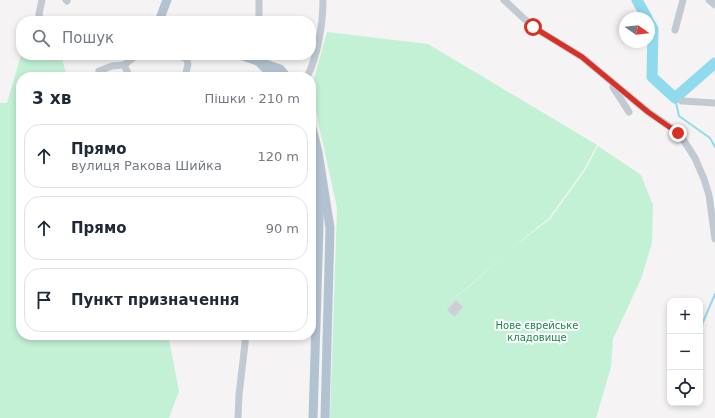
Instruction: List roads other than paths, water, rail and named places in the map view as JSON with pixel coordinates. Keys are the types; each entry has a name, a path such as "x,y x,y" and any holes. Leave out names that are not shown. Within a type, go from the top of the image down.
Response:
{"main road":[{"path":"161,16 167,0"},
{"path":"262,60 270,72"},
{"path":"263,60 283,72"},
{"path":"316,144 330,228 325,418"},
{"path":"316,188 319,204 316,278"},
{"path":"313,418 314,340"}],"street":[{"path":"40,16 42,0"},
{"path":"259,0 259,16"},
{"path":"316,50 324,16 324,0"},
{"path":"504,0 533,27 582,57 648,112 678,133 695,158 704,179 709,195 715,239"},
{"path":"675,30 676,19 683,0"},
{"path":"708,0 715,5"},
{"path":"99,71 112,66 124,65 130,60"},
{"path":"186,72 188,64 187,60"},
{"path":"310,72 314,60"},
{"path":"124,65 128,72"},
{"path":"606,77 629,112"},
{"path":"682,101 715,103"},
{"path":"238,418 245,340"}],"waterway":[{"path":"637,0 644,12"},
{"path":"653,48 652,77 675,98 715,63"},
{"path":"675,98 679,116 710,138 715,147"},
{"path":"703,322 715,294"}],"park label":[{"name":"Нове єврейське кладовище","path":"537,330"}]}
